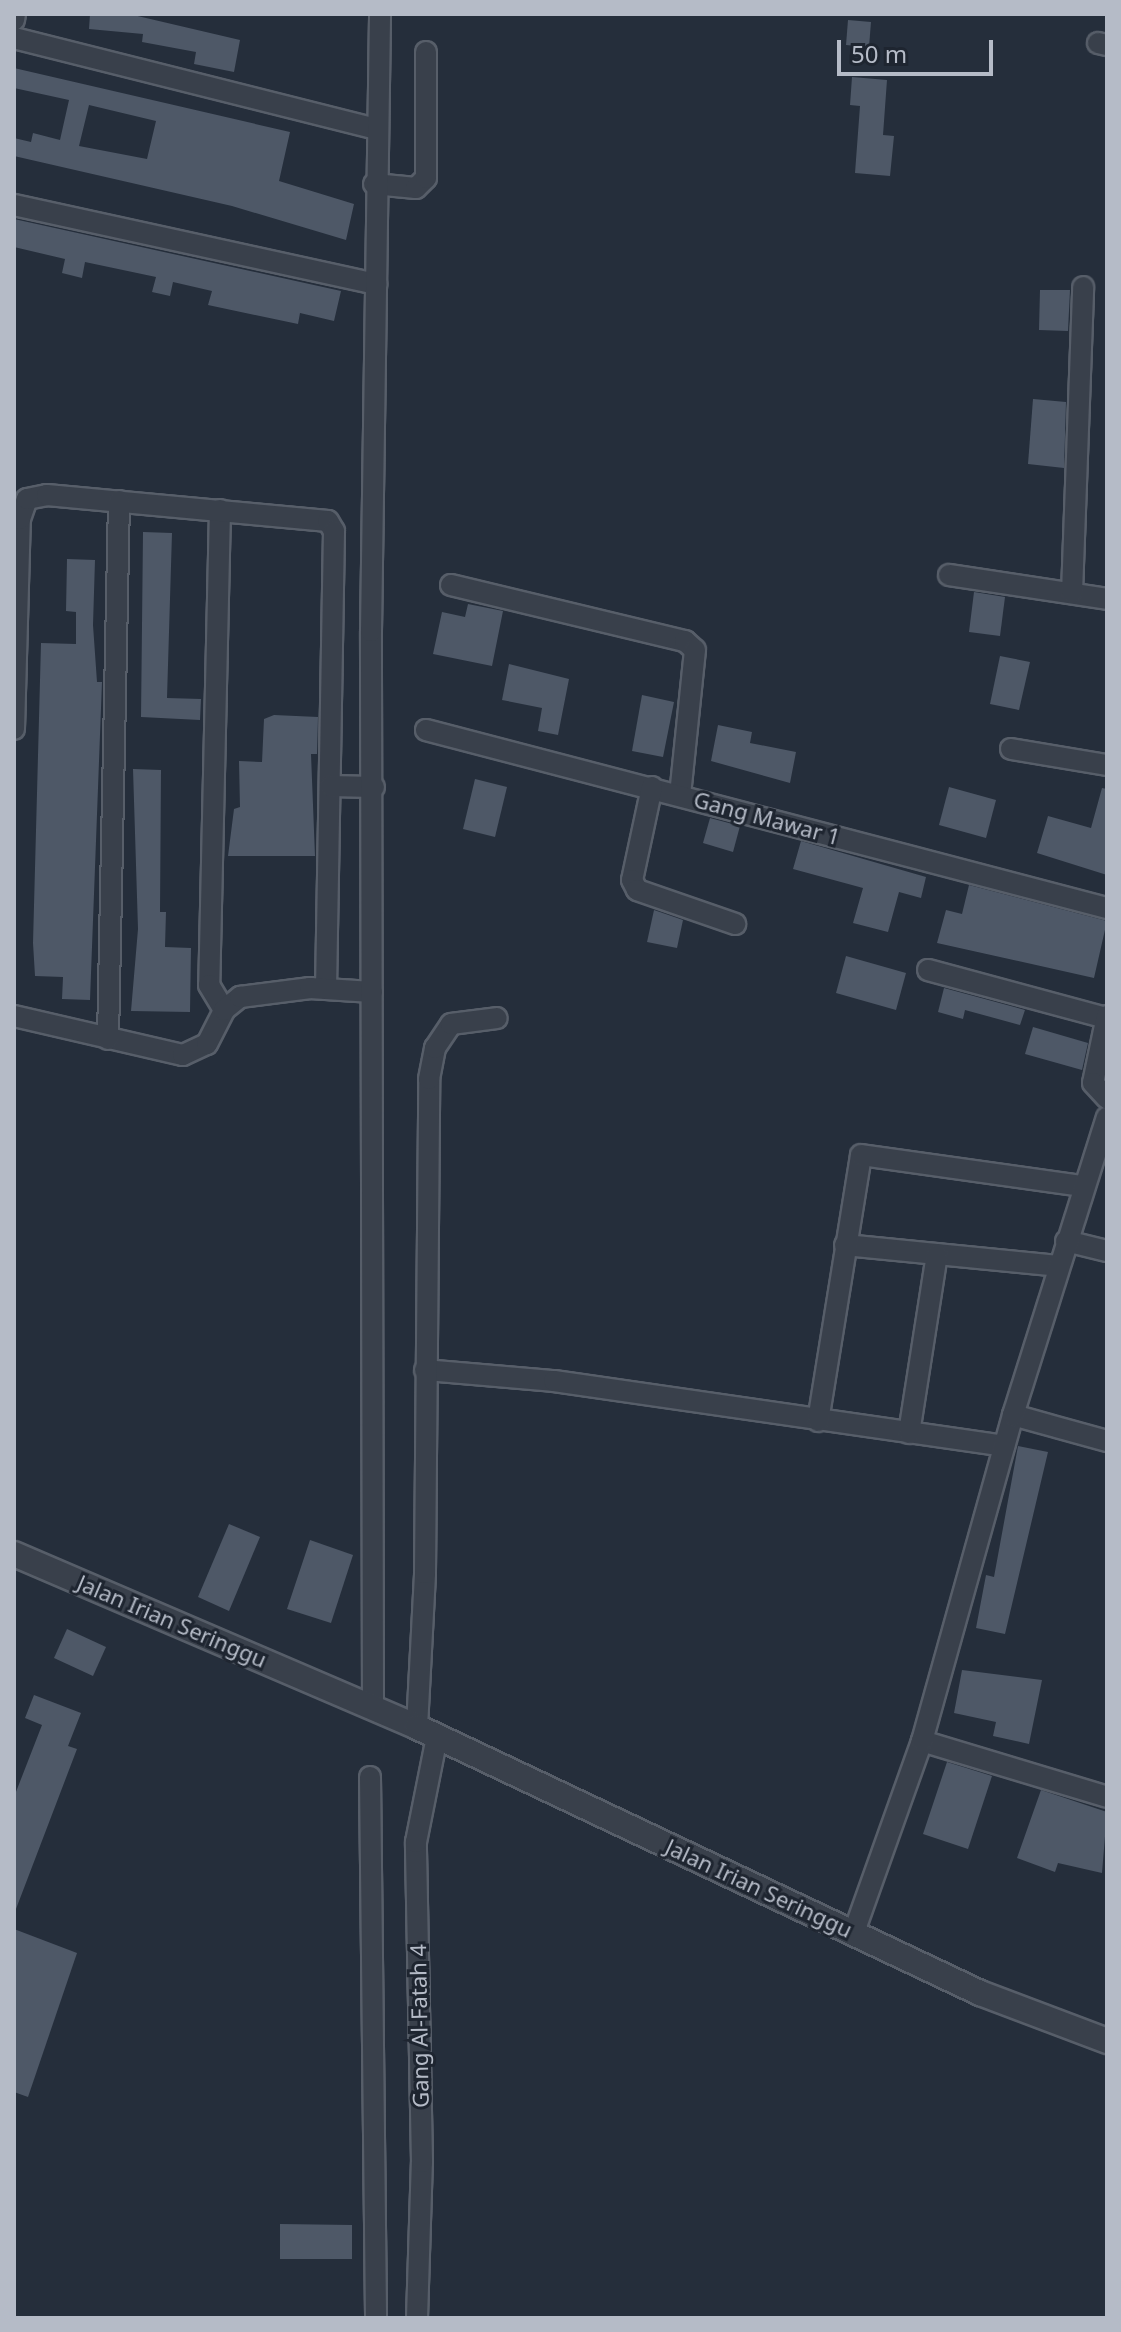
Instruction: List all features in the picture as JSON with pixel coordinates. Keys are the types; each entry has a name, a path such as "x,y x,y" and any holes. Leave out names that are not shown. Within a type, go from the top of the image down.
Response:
{"street":[{"path":"14,20 15,14"},
{"path":"380,14 375,129 379,185 372,992 407,1723"},
{"path":"14,38 375,129"},
{"path":"379,185 416,188 428,164 426,52"},
{"path":"14,205 376,284"},
{"path":"1072,593 1083,287"},
{"path":"14,729 22,505 47,495 322,519 334,531 326,989"},
{"path":"108,1039 119,501"},
{"path":"220,510 209,985 224,1010"},
{"path":"949,575 1107,599"},
{"path":"451,585 685,641 695,650 680,795"},
{"name":"Gang Mawar 1","path":"426,730 1107,908"},
{"path":"1011,749 1107,765"},
{"path":"330,786 374,787"},
{"path":"652,787 632,880 637,890 735,924"},
{"path":"928,970 1107,1017 1093,1083 1107,1098"},
{"path":"14,1016 183,1055 207,1044 224,1010 240,997 326,989 372,992"},
{"path":"407,1723 425,1573 425,1370 435,1048 451,1024 497,1018"},
{"path":"854,1932 922,1741 1013,1415 1082,1186 1107,1117"},
{"path":"818,1421 857,1163 869,1152 1082,1186"},
{"path":"1066,1241 1107,1251"},
{"path":"845,1245 1058,1266"},
{"path":"909,1433 937,1254"},
{"path":"425,1370 554,1381 1004,1446"},
{"path":"1013,1415 1107,1441"},
{"name":"Jalan Irian Seringgu","path":"14,1554 407,1723 980,1993 1107,2041"},
{"name":"Gang Al-Fatah 4","path":"407,1723 416,1842 422,2162 417,2318"},
{"path":"922,1741 1107,1797"},
{"path":"370,1777 376,2318"}],"building":[{"path":"90,14 129,14 240,40 234,72 194,64 196,52 142,42 143,34 89,29"},
{"path":"848,20 871,22 869,47 846,45"},
{"path":"14,68 290,132 279,181 354,204 346,240 232,206 14,156 14,138 31,142 33,133 60,140 69,100 14,88","holes":["89,105 156,121 147,159 79,146"]},
{"path":"852,77 887,80 883,135 894,136 890,176 855,173 860,106 850,105"},
{"path":"14,219 341,291 334,321 300,313 298,324 208,305 212,291 173,282 170,296 152,292 156,277 85,262 82,278 62,273 65,259 14,247"},
{"path":"1040,290 1070,290 1068,331 1039,330"},
{"path":"1033,399 1066,402 1064,468 1028,464"},
{"path":"143,532 172,533 167,698 201,699 200,720 141,717"},
{"path":"67,559 95,560 93,625 97,682 102,682 90,1000 62,999 63,977 35,976 33,943 41,643 76,644 76,612 66,611"},
{"path":"974,592 1005,597 1000,636 969,632"},
{"path":"468,604 503,611 492,666 433,654 442,612 465,617"},
{"path":"1000,656 1030,662 1019,710 990,704"},
{"path":"509,664 569,679 558,735 538,731 542,708 502,700"},
{"path":"642,695 674,702 663,757 632,751"},
{"path":"274,715 318,717 317,754 311,754 315,856 228,856 234,809 240,807 239,761 262,762 264,719"},
{"path":"718,725 752,732 750,743 796,752 790,783 711,761"},
{"path":"133,769 161,770 160,912 166,912 165,947 191,948 190,1012 131,1011 138,929"},
{"path":"475,779 507,787 495,837 463,829"},
{"path":"949,787 996,800 986,838 939,825"},
{"path":"1102,788 1107,789 1107,875 1037,853 1048,816 1091,828"},
{"path":"710,818 740,826 733,852 703,843"},
{"path":"801,841 926,877 921,898 899,892 888,932 853,923 863,888 793,869"},
{"path":"969,885 1107,921 1094,978 937,943 946,910 962,914"},
{"path":"654,910 683,920 677,948 647,942"},
{"path":"846,956 906,973 896,1010 836,993"},
{"path":"944,988 1025,1010 1020,1025 965,1010 963,1019 938,1012"},
{"path":"1033,1027 1088,1043 1082,1070 1025,1054"},
{"path":"1018,1446 1048,1452 1005,1634 976,1628 986,1575 994,1577"},
{"path":"229,1524 260,1537 229,1611 198,1597"},
{"path":"310,1540 353,1555 331,1623 287,1609"},
{"path":"67,1629 106,1647 93,1676 54,1658"},
{"path":"962,1670 1042,1680 1029,1744 993,1736 996,1722 954,1713"},
{"path":"34,1695 81,1713 68,1746 77,1749 16,1909 14,1797 42,1725 25,1718"},
{"path":"947,1762 992,1776 968,1849 923,1834"},
{"path":"1041,1790 1107,1812 1102,1873 1058,1863 1055,1872 1017,1858"},
{"path":"14,1929 77,1953 28,2097 14,2092"},
{"path":"280,2224 352,2225 352,2259 280,2259"}]}
